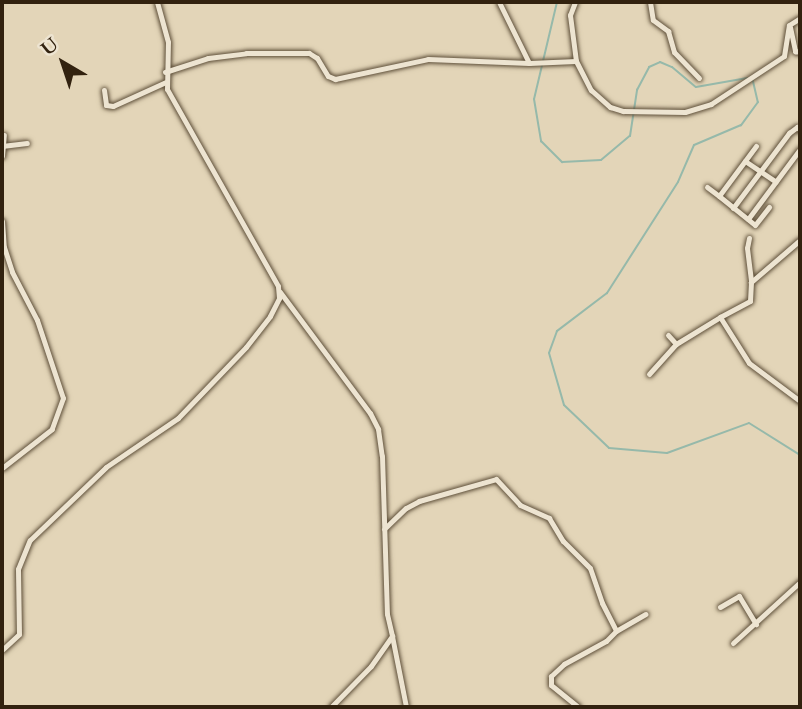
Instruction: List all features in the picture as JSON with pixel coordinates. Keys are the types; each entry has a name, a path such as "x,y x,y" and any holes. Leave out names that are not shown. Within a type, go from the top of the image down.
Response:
{"street":[{"path":"151,2 158,9"},
{"path":"157,2 168,42 166,82 178,113 280,292 370,414 378,429 387,614 406,707"},
{"path":"499,2 529,63"},
{"path":"575,2 570,15 576,61 590,90 610,107 623,111 685,112 711,104 784,56 789,25 800,18"},
{"path":"650,2 653,20 668,31 674,52 699,78"},
{"path":"789,25 794,51 800,52"},
{"path":"165,72 208,58 246,53 309,52 317,58 328,76 335,79 428,59 529,63 576,61"},
{"path":"104,90 106,105 113,106 166,82"},
{"path":"733,208 789,133 797,127 800,130"},
{"path":"2,156 4,135"},
{"path":"3,147 27,143"},
{"path":"719,197 756,146"},
{"path":"748,219 800,149"},
{"path":"745,161 776,182"},
{"path":"707,187 755,225 769,207"},
{"path":"2,220 4,247 12,272 37,320 63,398 52,429 2,468"},
{"path":"649,374 676,344 750,301 747,248 749,238"},
{"path":"751,282 800,240"},
{"path":"2,650 19,634 18,569 30,540 106,467 167,426 193,404 262,326 275,307 280,292"},
{"path":"720,317 749,363 800,401"},
{"path":"668,335 676,344"},
{"path":"384,529 406,508 419,501 496,479 520,505 549,517 563,541 590,568 602,603 616,631"},
{"path":"733,643 800,582"},
{"path":"720,607 739,596 756,624"},
{"path":"578,707 551,685 551,676 564,664 589,652 616,631 645,614"},
{"path":"331,707 371,666 392,636"}],"waterway":[{"path":"557,2 534,99 541,141 562,162 601,160 630,136 637,90 649,67 660,62 672,67 696,87 747,78"},
{"path":"752,77 758,102 741,125 694,145 678,182 607,293 557,331 549,353 564,405 609,448 667,453 749,423 800,455"}]}
